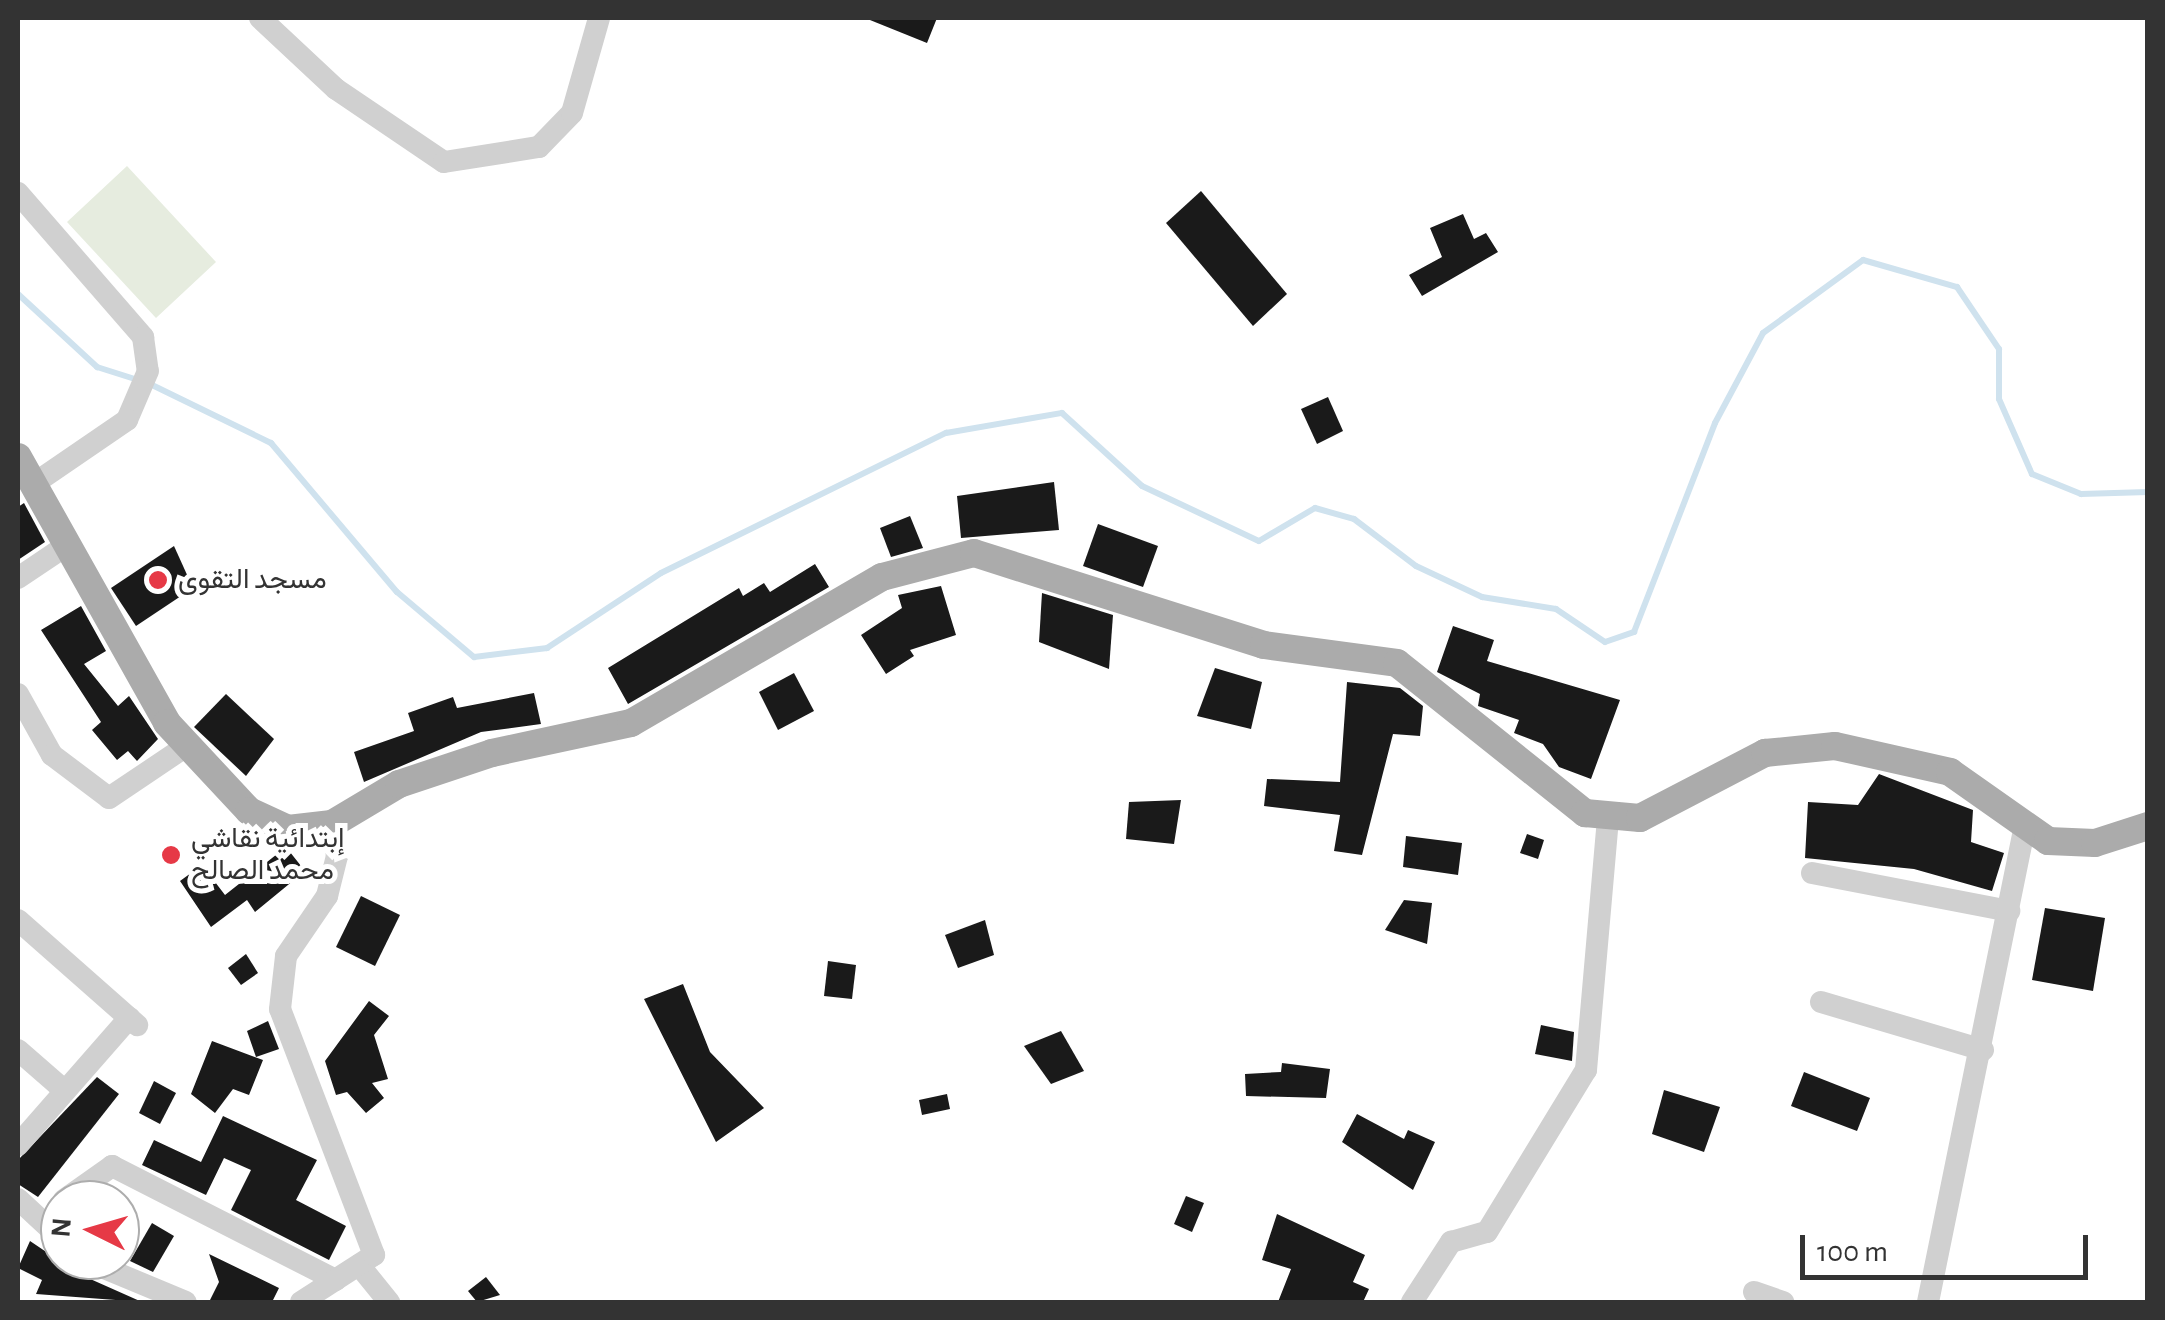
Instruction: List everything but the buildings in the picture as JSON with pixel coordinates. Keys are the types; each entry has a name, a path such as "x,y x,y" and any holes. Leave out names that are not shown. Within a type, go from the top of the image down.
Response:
{"main road":[{"path":"18,457 185,748 264,821 288,829 332,824 399,784 632,723 882,577 974,553 1264,645 1397,663 1569,803 1608,816 1663,810 1765,753 1835,746 1915,757 2026,825 2070,845 2148,826"}],"street":[{"path":"260,18 336,89 444,162 539,146 572,113 599,18"},
{"path":"18,193 143,337 148,371 127,420 34,483"},
{"path":"18,578 67,545"},
{"path":"18,694 52,755 110,798 185,748"},
{"path":"1412,1302 1451,1242 1487,1232 1586,1070 1608,816"},
{"path":"301,1302 374,1256 280,1009 277,980 327,896 337,856 332,824"},
{"path":"1928,1302 1983,1050 2026,825"},
{"path":"1812,872 2009,912"},
{"path":"18,920 133,1022 18,1145"},
{"path":"1822,1002 1983,1050"},
{"path":"18,1050 65,1091"},
{"path":"92,1180 112,1166 140,1180"},
{"path":"140,1180 336,1280"},
{"path":"18,1199 38,1218"},
{"path":"359,1265 389,1302"},
{"path":"133,1280 186,1302"},
{"path":"1754,1292 1783,1302"}],"shaded area":[{"path":"127,166 216,262 156,318 67,222"}],"waterway":[{"path":"150,384 271,443 397,592 474,657 547,648 661,573 946,433 1062,413 1142,486 1259,541 1315,508 1354,519 1416,566 1482,597 1556,609 1605,642 1634,632 1715,423 1763,333 1863,260 1957,287 1999,349 1999,399 2032,474 2081,494 2148,492"},
{"path":"18,294 97,367 138,380"}],"place":[{"name":"مسجد التقوى","path":"158,580"},
{"name":"إبتدائية نقاشي محمد الصالح","path":"171,855"}]}
